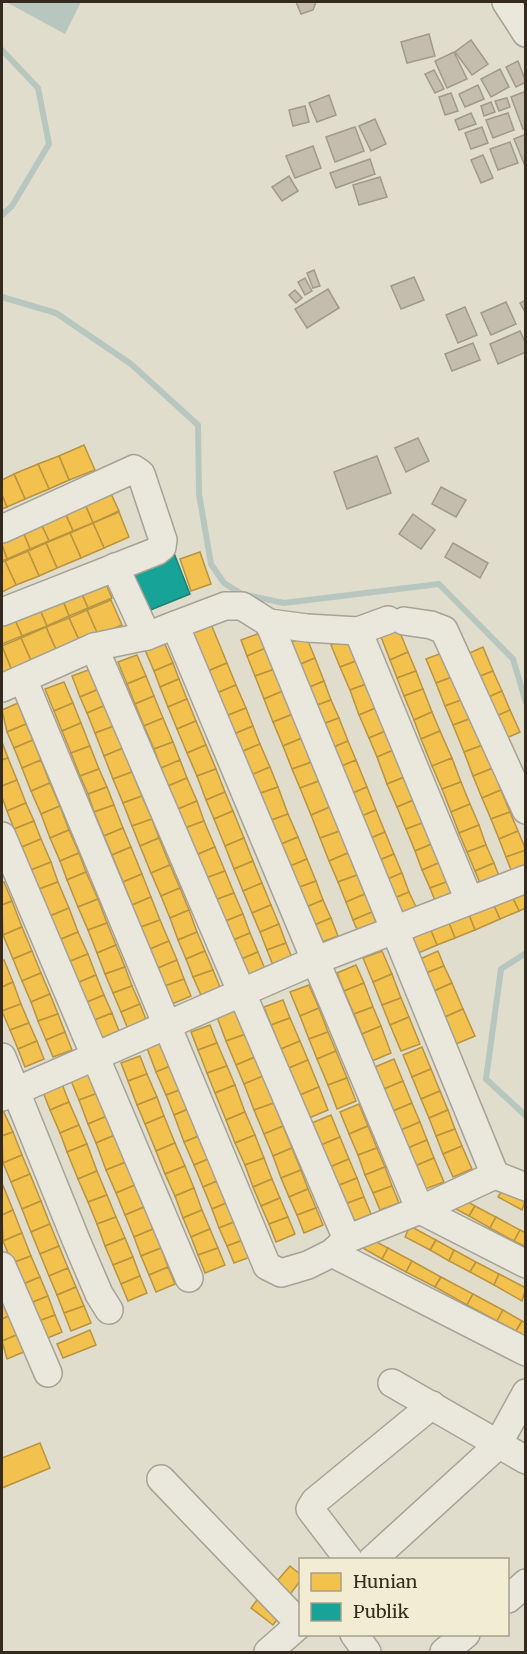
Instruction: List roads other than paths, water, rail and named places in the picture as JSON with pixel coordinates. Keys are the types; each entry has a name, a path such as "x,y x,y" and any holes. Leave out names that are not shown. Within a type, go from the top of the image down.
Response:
{"street":[{"path":"506,2 525,33"},
{"path":"2,529 134,469 138,470 163,540 162,548 2,612"},
{"path":"115,567 147,636"},
{"path":"495,1175 281,1273 267,1266 167,1024 12,684 94,647 147,636 225,606 242,606 269,623 358,631 396,620 444,630 518,776 525,810"},
{"path":"269,623 495,1175 525,1187"},
{"path":"175,625 420,1210 525,1264"},
{"path":"358,631 469,900"},
{"path":"94,647 241,995 339,1246 525,1352"},
{"path":"2,836 96,1053 189,1278"},
{"path":"8,1094 96,1053 241,995 314,961 525,879"},
{"path":"2,1057 8,1094 109,1310"},
{"path":"2,1266 48,1373"},
{"path":"392,1383 497,1446 525,1460"},
{"path":"374,1558 497,1446 525,1393"},
{"path":"347,1558 310,1509 315,1501 432,1405"},
{"path":"161,1479 299,1623"},
{"path":"509,1597 525,1583"},
{"path":"268,1653 299,1625"},
{"path":"355,1636 367,1653"},
{"path":"444,1653 467,1636"},
{"path":"469,1636 478,1653"}],"waterway":[{"path":"2,50 38,88 49,144 12,206 2,215"},
{"path":"2,297 56,313 131,364 198,425 199,494 211,564 224,583 242,594 284,603 439,584 513,659 526,703"},
{"path":"526,953 501,969 486,1079 526,1116"}]}
